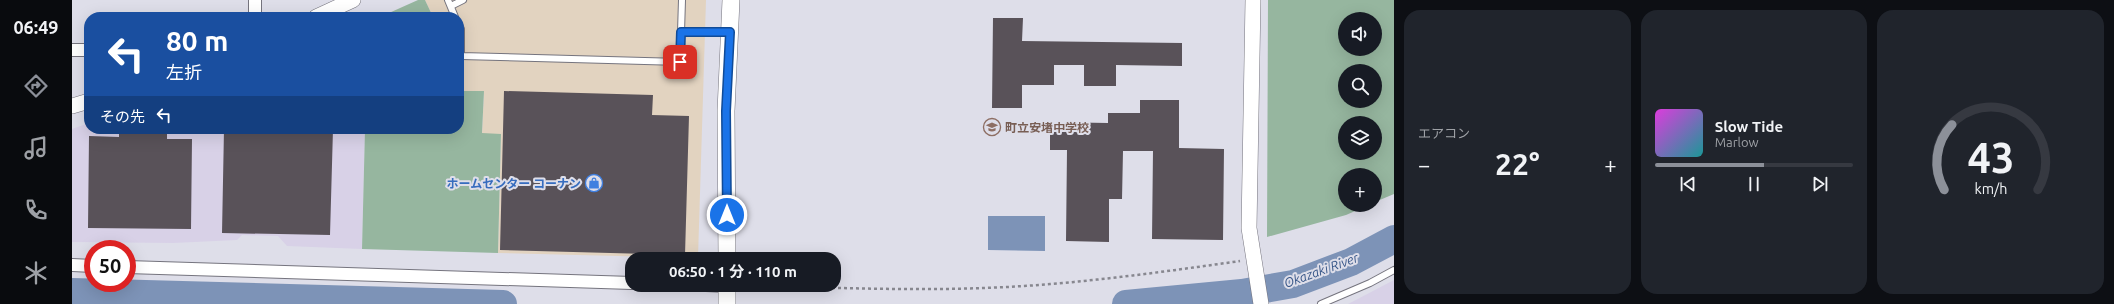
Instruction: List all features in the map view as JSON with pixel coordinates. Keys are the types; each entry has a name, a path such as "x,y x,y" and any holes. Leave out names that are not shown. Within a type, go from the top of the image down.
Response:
{"main road":[{"path":"727,252 726,111 731,0"},
{"path":"727,292 727,304"}],"street":[{"path":"255,0 255,12"},
{"path":"327,12 353,0"},
{"path":"1253,0 1249,228 1261,304"},
{"path":"72,50 84,50"},
{"path":"72,106 84,102"},
{"path":"72,265 84,266"},
{"path":"136,267 625,283"}],"lane":[{"path":"454,12 449,3 463,0"},
{"path":"464,56 680,62 682,0"},
{"path":"681,32 730,32"},
{"path":"1321,304 1394,270"}],"path":[{"path":"841,288 984,288 1094,280 1255,263"}],"shaded area":[{"path":"425,0 706,0 698,252 625,252 625,256 498,253 501,134 482,134 484,91 464,91 464,12 431,12"},
{"path":"84,125 84,134 365,134 362,249 287,246 278,236 242,235 237,240 173,243 136,243 136,240 84,240 84,242 72,242 72,129"},
{"path":"1394,280 1394,304 1348,304 1350,303"}],"green space":[{"path":"418,0 425,0 431,12 391,12"},
{"path":"1268,0 1394,0 1394,194 1382,199 1382,168 1338,168 1338,212 1353,212 1267,237"},
{"path":"464,91 484,91 482,133 501,134 498,253 362,249 365,134 464,134"}],"water":[{"path":"988,216 1045,216 1045,251 988,250"}],"building":[{"path":"993,18 1023,18 1022,41 1182,43 1182,66 1116,65 1116,86 1084,86 1084,65 1054,65 1054,85 1022,85 1022,108 992,108"},
{"name":"ホームセンター コーナン","path":"504,91 653,95 652,115 689,116 685,252 625,252 625,253 500,250"},
{"path":"1140,100 1179,100 1179,148 1224,149 1223,240 1152,239 1153,151 1123,151 1122,199 1109,199 1109,242 1066,241 1067,150 1050,150 1050,122 1108,123 1108,113 1140,113"},
{"path":"119,134 167,134 167,139 192,139 191,229 88,228 89,136 119,137"},
{"path":"224,134 333,134 330,235 222,233"}],"waterway":[{"name":"Okazaki River","path":"1126,304 1242,293 1293,284 1351,262 1394,239"},
{"name":"Okazaki River","path":"72,292 503,304"},
{"path":"1239,304 1242,293"}],"place":[{"name":"町立安堵中学校","path":"992,127"},
{"name":"ホームセンター コーナン","path":"594,183"}],"route":[{"path":"680,62 681,32 730,32 726,111 727,215"}]}
